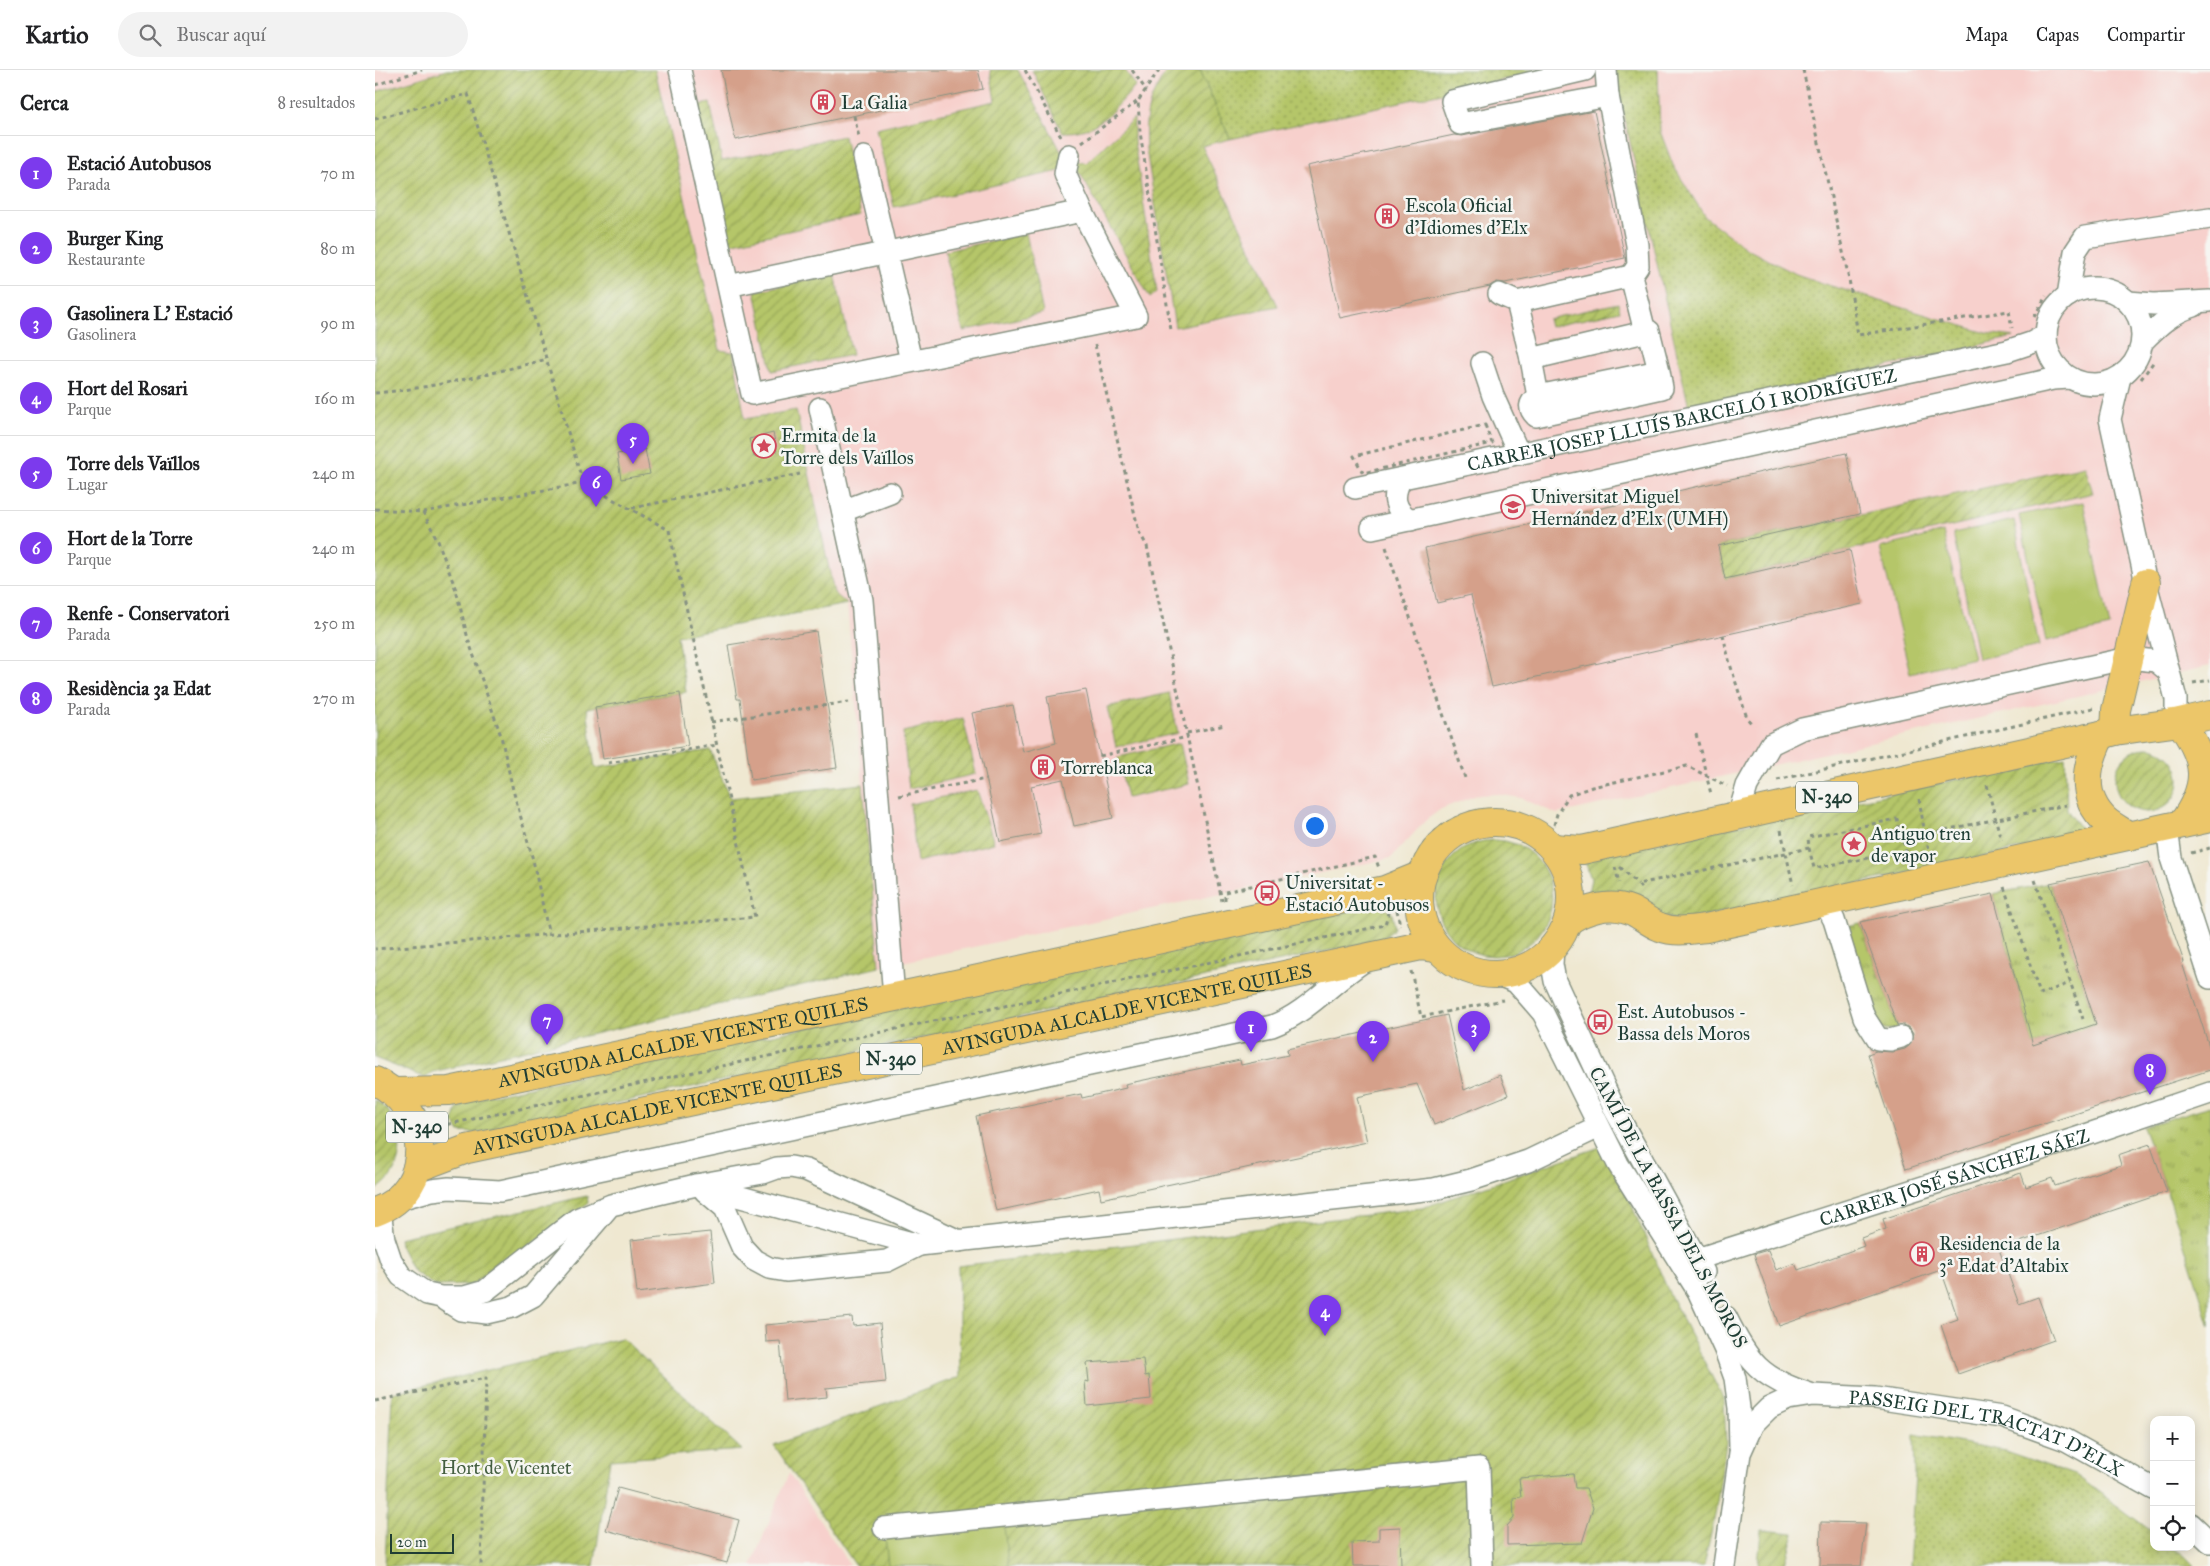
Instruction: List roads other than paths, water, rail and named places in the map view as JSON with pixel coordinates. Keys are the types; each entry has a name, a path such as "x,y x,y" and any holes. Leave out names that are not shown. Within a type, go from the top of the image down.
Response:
{"highway":[{"path":"2129,836 2107,821 2098,812 2089,792 2087,776 2088,763 2108,733 2118,702 2146,583"},
{"name":"N-340","path":"1560,849 1582,850 2108,733 2210,715"},
{"path":"2175,826 2196,810 2206,788 2201,752 2178,722"},
{"path":"1574,916 1602,907 1631,910 1660,928 1683,931 1825,903 2210,818"},
{"path":"1499,822 1519,826 1560,849 1570,882 1574,916 1552,956 1513,972 1508,985 1454,963 1423,954 1426,932 1420,914 1415,878 1443,842 1460,830 1479,824 1499,822"},
{"name":"AVINGUDA ALCALDE VICENTE QUILES","path":"385,1086 437,1103 449,1090 933,989 1385,890 1415,878"},
{"name":"AVINGUDA ALCALDE VICENTE QUILES","path":"417,1168 467,1149 1369,958 1423,954"},
{"name":"N-340","path":"383,1208 408,1185 417,1168 420,1152 419,1135 410,1111 385,1086"}],"street":[{"path":"680,70 752,394 1136,316 1065,174 1069,155"},
{"path":"1585,70 1452,101 1460,124 1608,96"},
{"path":"1531,359 1649,331 1659,371 1538,396 1531,359 1508,298 1631,276 1638,266 1637,245 1608,96 1606,70"},
{"path":"864,157 911,361"},
{"path":"728,286 1082,211"},
{"path":"2178,722 2176,699 2146,583 2109,420 2077,381 2057,368 2049,354 2040,327 2047,324 2077,246 2085,237 2210,218"},
{"path":"2077,246 2083,265 2101,288"},
{"path":"1631,276 1645,332"},
{"path":"2059,293 2101,288 2122,296 2140,319 2143,333 2142,342 2136,361 2121,377 2109,420"},
{"path":"2128,302 2154,304 2210,301"},
{"path":"2142,342 2166,319 2177,312 2210,301"},
{"name":"CARRER JOSEP LLUÍS BARCELÓ I RODRÍGUEZ","path":"1355,488 1519,454 2010,344 2031,343 2040,327"},
{"path":"1482,364 1493,396 1519,454"},
{"name":"CARRER JOSEP LLUÍS BARCELÓ I RODRÍGUEZ","path":"1378,536 1411,520 2053,379 2101,384 2115,381 2121,377"},
{"path":"820,408 862,600 894,997"},
{"path":"1401,479 1397,486 1395,504 1399,512 1411,520"},
{"path":"843,511 890,493"},
{"path":"1738,816 1748,785 1771,744 1802,729 2129,658 2156,661 2170,680"},
{"path":"2175,826 2171,858 2210,978"},
{"path":"1825,903 1834,920 1864,1017 1878,1039 1890,1040 1901,1037"},
{"name":"CAMÍ DE LA BASSA DELS MOROS","path":"1552,956 1558,988 1616,1112 1697,1259 1741,1347 1753,1364 1768,1376 1785,1386 1813,1395"},
{"name":"AVINGUDA ALCALDE VICENTE QUILES","path":"383,1208 432,1190 449,1188 500,1191 1272,1026 1313,1002 1335,980 1369,958"},
{"name":"CAMÍ DE LA BASSA DELS MOROS","path":"1508,985 1543,1013 1618,1164 1698,1291 1725,1350 1735,1378 1739,1408 1740,1453 1724,1566"},
{"name":"CARRER JOSÉ SÁNCHEZ SÁEZ","path":"1697,1259 2077,1138 2210,1093"},
{"path":"696,1185 919,1245 1434,1189 1471,1180 1528,1161 1599,1127"},
{"path":"441,1298 464,1298 485,1291 577,1219 611,1205 696,1185 763,1173 777,1168 791,1167 806,1170 959,1241"},
{"path":"736,1231 735,1214 739,1198 744,1189 763,1173"},
{"path":"696,1185 715,1198 725,1208 742,1247 754,1260 769,1268 786,1271 887,1261 919,1245"},
{"path":"383,1208 384,1239 391,1260 401,1276 427,1294 441,1298 461,1310 486,1313 512,1308 533,1296 611,1205"},
{"name":"CAMÍ DE LA BASSA DELS MOROS","path":"1740,1453 1753,1424 1769,1408 1788,1399 1813,1395"},
{"name":"PASSEIG DEL TRACTAT D'ELX","path":"1813,1395 1875,1398 2001,1417 2066,1440 2150,1487"},
{"path":"884,1528 1479,1468 1483,1566"},
{"path":"2195,1528 2210,1542"}],"place":[{"name":"La Galia","path":"823,102"},
{"name":"Escola Oficial d'Idiomes d'Elx","path":"1387,216"},
{"name":"Ermita de la Torre dels Vaïllos","path":"764,446"},
{"name":"Torre dels Vaïllos","path":"633,464"},
{"name":"Hort de la Torre","path":"596,507"},
{"name":"Universitat Miguel Hernández d'Elx (UMH)","path":"1513,507"},
{"name":"Torreblanca","path":"1043,767"},
{"name":"Antiguo tren de vapor","path":"1854,844"},
{"name":"Universitat - Estació Autobusos","path":"1267,893"},
{"name":"Est. Autobusos - Bassa dels Moros","path":"1600,1022"},
{"name":"Renfe - Conservatori","path":"547,1045"},
{"name":"Estació Autobusos","path":"1251,1052"},
{"name":"Gasolinera L' Estació","path":"1474,1052"},
{"name":"Burger King","path":"1373,1062"},
{"name":"Residència 3a Edat","path":"2150,1095"},
{"name":"Residencia de la 3ª Edat d'Altabix","path":"1922,1254"},
{"name":"Hort del Rosari","path":"1325,1336"}],"park label":[{"name":"Hort de Vicentet","path":"506,1467"}]}
